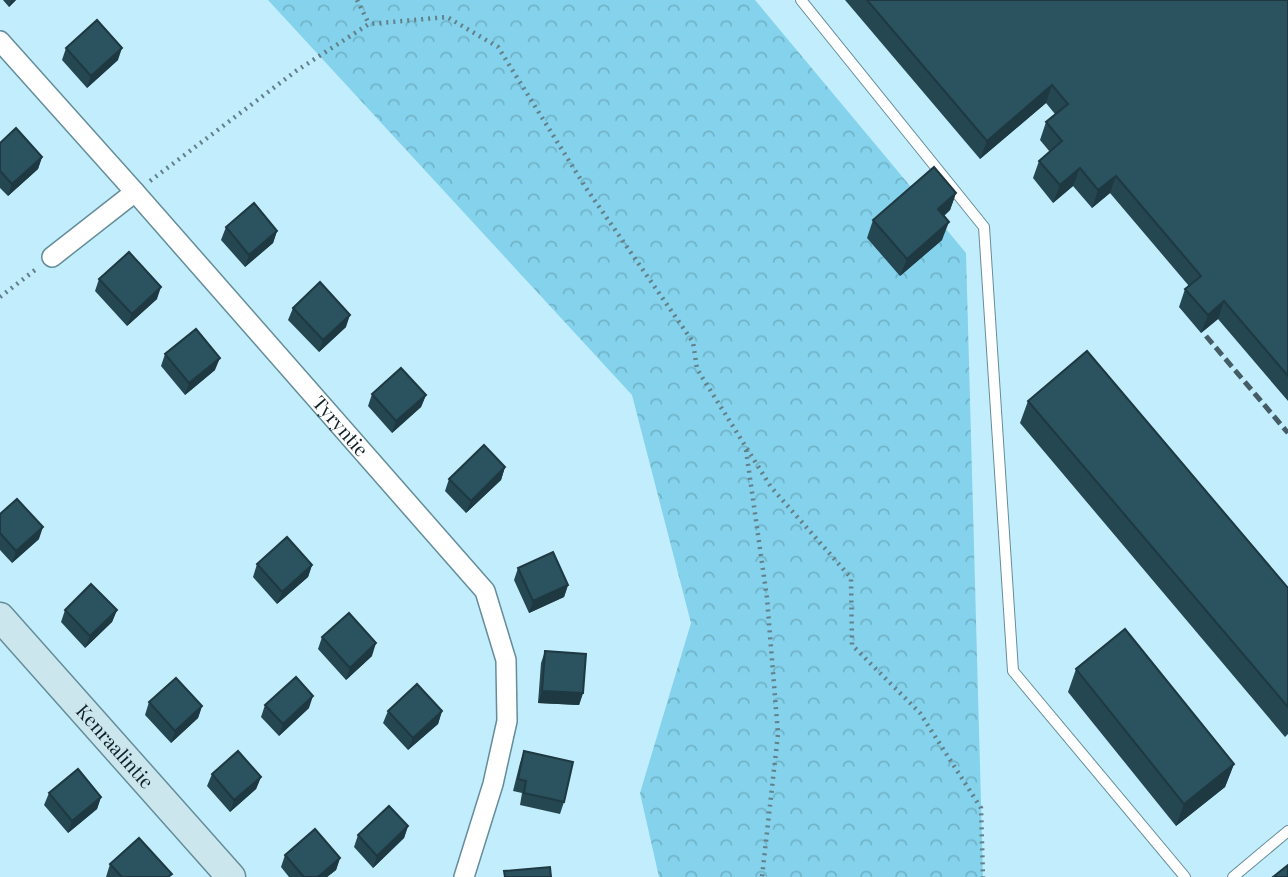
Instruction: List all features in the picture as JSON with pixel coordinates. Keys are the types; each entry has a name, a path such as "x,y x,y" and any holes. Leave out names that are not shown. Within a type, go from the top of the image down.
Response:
{"street":[{"name":"Tyryntie","path":"0,41 485,592 506,660 507,721 493,784 464,877"},
{"path":"51,257 135,192"},
{"name":"Kenraalintie","path":"0,617 231,877"}],"lane":[{"path":"801,0 984,227 1013,671 1185,877"},
{"path":"1233,877 1288,831"}],"path":[{"path":"357,0 369,24"},
{"path":"135,192 296,71 369,24 447,17 498,47 586,188 693,342 697,369 771,487 851,578 852,645 920,713 981,808 983,877"},
{"path":"0,297 51,257"},
{"path":"745,446 767,598 778,734 762,877"}],"green space":[{"path":"268,0 755,0 966,253 983,877 659,877 640,793 691,623 632,395"}],"building":[{"path":"867,0 1288,0 1288,376 1224,301 1208,315 1185,289 1201,276 1116,176 1098,190 1080,168 1060,185 1039,161 1062,141 1046,122 1068,104 1052,85 987,141"},
{"path":"97,20 122,48 91,76 66,48"},
{"path":"16,128 42,157 12,184 0,171 0,143"},
{"path":"934,167 956,193 938,209 949,222 907,259 873,220"},
{"path":"254,203 277,231 249,255 226,227"},
{"path":"129,252 161,287 132,314 99,279"},
{"path":"320,282 350,315 323,340 293,308"},
{"path":"196,329 220,358 189,383 165,354"},
{"path":"1087,351 1288,588 1288,707 1028,401"},
{"path":"401,368 426,395 396,421 372,394"},
{"path":"484,445 505,467 471,501 449,479"},
{"path":"17,499 43,527 16,551 0,533 0,514"},
{"path":"287,537 312,565 282,592 257,564"},
{"path":"553,552 568,585 533,601 518,568"},
{"path":"91,584 117,610 90,636 65,610"},
{"path":"349,613 376,643 350,668 322,637"},
{"path":"1125,629 1234,764 1184,804 1076,669"},
{"path":"545,651 586,654 583,693 542,691"},
{"path":"296,677 313,696 283,724 265,705"},
{"path":"176,678 202,706 175,731 149,702"},
{"path":"417,684 442,711 413,738 388,711"},
{"path":"238,751 261,777 234,800 212,774"},
{"path":"524,751 573,762 564,802 524,793 526,781 518,779"},
{"path":"78,769 101,797 72,821 49,793"},
{"path":"389,806 408,826 377,856 358,835"},
{"path":"315,829 340,858 318,877 304,877 285,855"},
{"path":"139,838 172,874 168,877 122,877 110,864"},
{"path":"1288,865 1288,877 1273,877"},
{"path":"550,867 551,877 505,877 504,871"}],"railway":[{"path":"1206,336 1288,433"}]}
